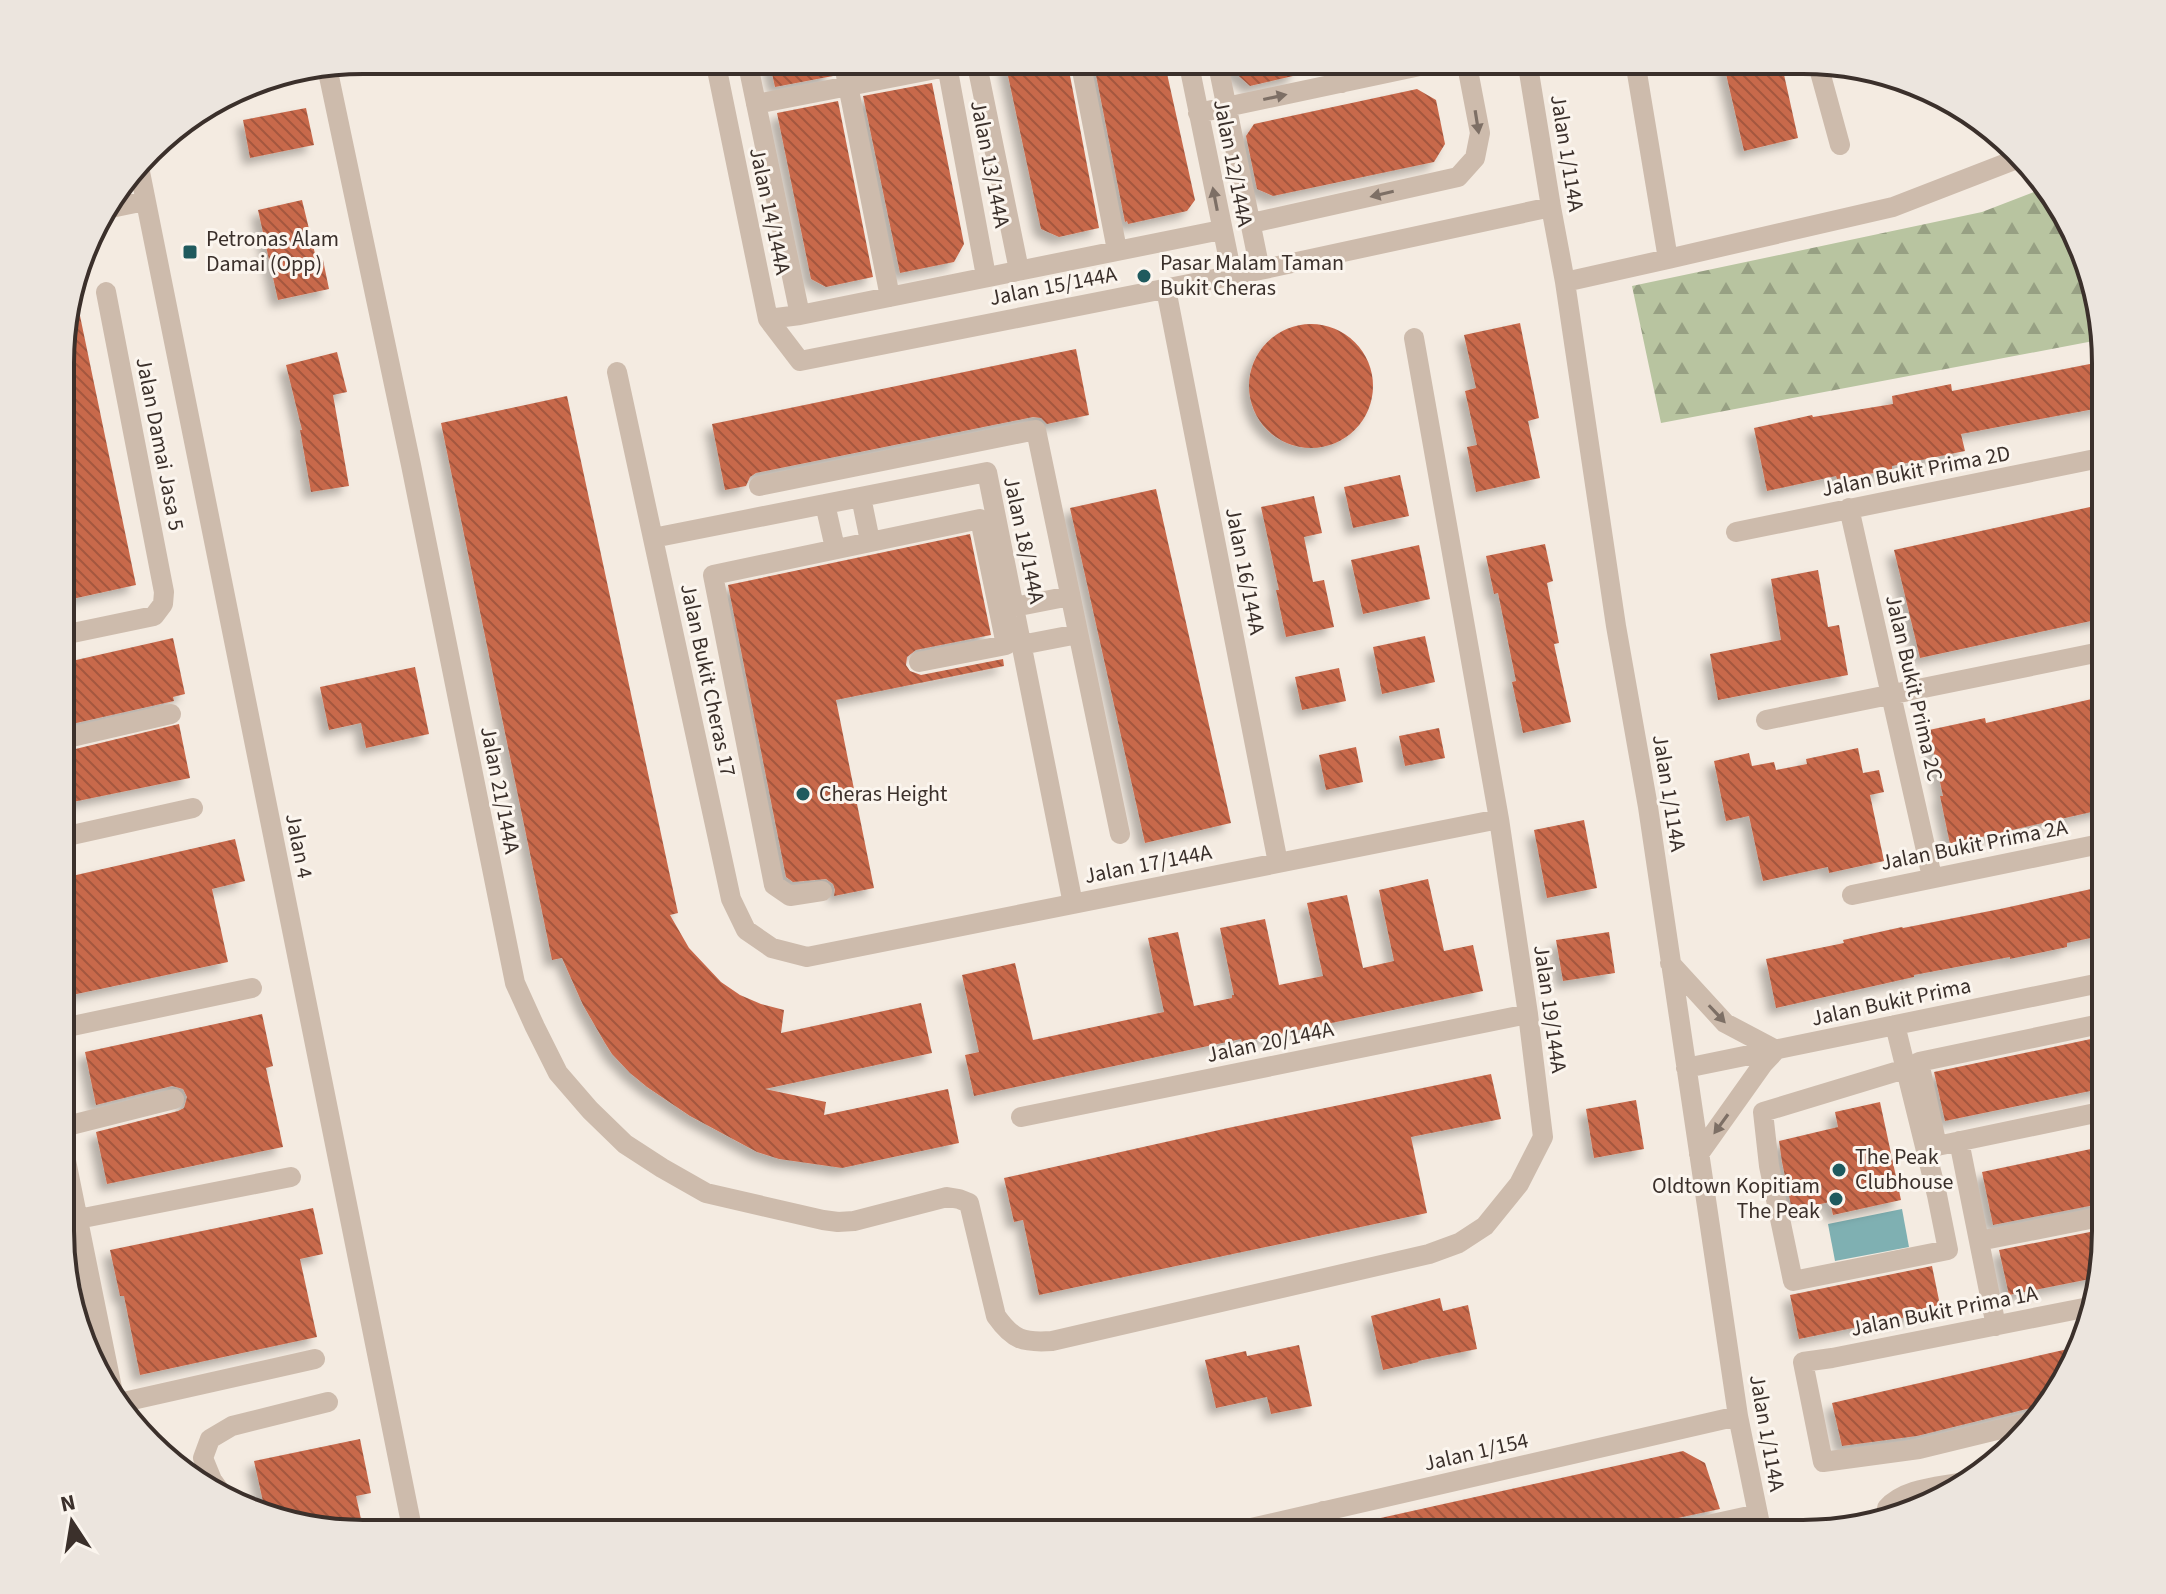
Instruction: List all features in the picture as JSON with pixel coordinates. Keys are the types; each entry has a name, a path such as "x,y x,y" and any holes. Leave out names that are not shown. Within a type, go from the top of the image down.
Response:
{"street":[{"name":"Jalan 14/144A","path":"718,74 768,319 800,361"},
{"name":"Jalan 14/144A","path":"750,74 800,315"},
{"path":"846,74 890,297"},
{"path":"756,104 902,74"},
{"name":"Jalan 13/144A","path":"949,74 986,276"},
{"name":"Jalan 13/144A","path":"981,74 1019,270"},
{"path":"1083,74 1117,250"},
{"name":"Jalan 12/144A","path":"1191,74 1232,275"},
{"name":"Jalan 12/144A","path":"1220,74 1260,270"},
{"path":"1340,74 1342,83"},
{"path":"1198,113 1383,74"},
{"path":"1252,223 1458,177 1475,158 1480,133 1469,74"},
{"name":"Jalan 1/114A","path":"1529,74 1565,282 1616,626 1648,807 1738,1416 1759,1520"},
{"path":"1637,74 1668,259"},
{"path":"1821,75 1840,145"},
{"name":"Jalan 21/144A","path":"329,76 515,983 558,1073 625,1144 706,1193 838,1222 854,1221 947,1197 959,1199"},
{"path":"1565,282 1893,207 2010,162"},
{"name":"Jalan 4","path":"141,179 410,1520"},
{"path":"121,206 145,201"},
{"name":"Jalan 15/144A","path":"800,361 1260,270 1551,207"},
{"name":"Jalan 15/144A","path":"768,319 1221,230"},
{"name":"Jalan 16/144A","path":"1166,289 1278,863"},
{"name":"Jalan Damai Jasa 5","path":"74,633 154,616 163,604 164,592 106,292"},
{"name":"Jalan 19/144A","path":"959,1199 969,1203 996,1316 1015,1338 1032,1342 1052,1341 1429,1254 1459,1243 1485,1226 1519,1184 1543,1137 1528,1014 1499,819 1414,338"},
{"name":"Jalan Bukit Cheras 17","path":"617,372 731,899 746,930 772,948 807,957"},
{"path":"759,486 1036,430 1120,834"},
{"name":"Jalan Bukit Prima 2D","path":"1736,532 2092,460"},
{"name":"Jalan 18/144A","path":"653,538 987,472 1073,904"},
{"path":"861,497 870,541"},
{"path":"825,504 835,548"},
{"name":"Jalan Bukit Prima 2C","path":"1849,508 1932,877"},
{"path":"822,891 790,896 774,885 713,575 980,519 1006,645 919,662"},
{"path":"1014,607 1070,596"},
{"path":"1021,645 1078,634"},
{"path":"1766,720 2092,654"},
{"path":"74,736 171,714"},
{"path":"74,835 193,808"},
{"name":"Jalan 17/144A","path":"807,957 1499,819"},
{"name":"Jalan Bukit Prima 2A","path":"1852,895 2092,846"},
{"path":"1670,963 1725,1023 1776,1050 1699,1154"},
{"name":"Jalan Bukit Prima","path":"1686,1068 2092,985"},
{"path":"74,1026 252,988"},
{"name":"Jalan 20/144A","path":"1021,1117 1528,1014"},
{"path":"1895,1025 1948,1250 1793,1281 1769,1166 1763,1112 1905,1069"},
{"path":"2092,1026 1919,1062 1937,1146 2092,1114"},
{"path":"74,1124 174,1099"},
{"path":"1959,1141 1996,1326"},
{"path":"74,1219 291,1177"},
{"path":"1979,1241 2092,1219"},
{"path":"74,1238 105,1360"},
{"name":"Jalan Bukit Prima 1A","path":"2016,1425 1919,1449 1823,1462 1803,1362 2081,1309"},
{"path":"130,1401 315,1359"},
{"path":"210,1475 203,1458 210,1439 232,1426 328,1402"},
{"name":"Jalan 1/154","path":"1285,1520 1738,1416"},
{"path":"1888,1507 1903,1495 1934,1488"},
{"path":"1323,1511 1325,1520"}],"green space":[{"path":"2035,192 2062,235 2077,270 2091,341 1661,423 1632,286 1982,212"}],"water":[{"path":"1902,1209 1909,1247 1835,1261 1828,1224"}],"building":[{"path":"772,74 833,74 833,76 775,87"},
{"path":"1008,74 1070,74 1099,228 1059,237 1041,229"},
{"path":"1096,74 1167,74 1195,200 1187,211 1128,224 1125,222"},
{"path":"1236,74 1294,74 1293,76 1250,86"},
{"path":"1726,74 1784,74 1798,138 1744,151"},
{"path":"932,83 964,244 954,262 900,273 863,96"},
{"path":"1417,89 1436,100 1445,144 1434,162 1273,196 1257,189 1246,136 1254,124"},
{"path":"838,101 873,277 826,287 811,279 777,113"},
{"path":"306,108 314,145 250,158 243,120"},
{"path":"302,200 317,262 323,260 329,289 278,300 258,210"},
{"path":"79,311 136,585 74,599 74,363"},
{"path":"1520,323 1539,418 1528,421 1540,478 1476,492 1467,447 1477,445 1465,391 1476,388 1464,335"},
{"path":"1311,324 1335,328 1355,342 1369,362 1373,386 1369,410 1355,430 1335,444 1311,448 1287,444 1267,430 1253,410 1249,386 1253,362 1267,342 1287,328"},
{"path":"1076,349 1089,415 1047,424 1041,418 1033,417 756,473 746,486 725,490 712,424"},
{"path":"337,352 347,392 333,395 349,486 311,492 302,430 286,365"},
{"path":"2092,364 2092,409 1961,434 1965,451 1892,466 1892,470 1837,479 1836,476 1767,491 1754,428 1812,415 1893,404 1892,396 1951,384 1952,391"},
{"path":"567,396 678,913 670,915 689,948 721,982 740,995 784,1010 781,1033 921,1003 932,1053 765,1089 826,1102 824,1115 948,1089 959,1143 842,1168 779,1159 757,1152 690,1116 630,1073 605,1043 583,1005 562,958 552,960 441,423"},
{"path":"1400,475 1409,516 1353,528 1344,487"},
{"path":"1156,489 1231,823 1145,843 1070,508"},
{"path":"1314,496 1322,533 1304,537 1313,582 1324,580 1334,627 1286,637 1261,507"},
{"path":"2090,507 2092,621 1920,658 1894,550"},
{"name":"Cheras Height","path":"970,534 991,635 916,650 907,657 906,665 910,671 921,675 1003,659 1004,666 836,700 874,888 834,896 833,884 826,879 793,882 786,877 728,585"},
{"path":"1545,544 1553,581 1547,583 1559,643 1554,644 1571,722 1523,733 1498,593 1494,594 1486,556"},
{"path":"1419,545 1430,599 1363,614 1351,560"},
{"path":"1818,570 1828,627 1839,625 1848,675 1718,700 1710,654 1781,640 1771,579"},
{"path":"1425,636 1435,682 1382,694 1373,647"},
{"path":"173,638 185,694 173,697 174,701 74,724 74,660"},
{"path":"415,667 429,734 366,748 361,723 329,730 320,687"},
{"path":"1339,668 1346,701 1302,710 1295,677"},
{"path":"2092,699 2092,812 1950,844 1929,730 1985,718 1986,723"},
{"path":"179,724 190,778 74,802 74,749"},
{"path":"1439,728 1445,758 1405,766 1399,736"},
{"path":"1356,747 1363,782 1326,790 1319,755"},
{"path":"1858,748 1863,773 1879,770 1884,792 1870,795 1884,861 1829,873 1828,867 1763,881 1749,816 1726,821 1714,761 1749,753 1752,766 1774,762 1776,770 1807,764 1806,759"},
{"path":"1584,820 1597,888 1547,898 1534,830"},
{"path":"235,839 245,881 212,889 228,962 74,995 74,876"},
{"path":"1428,879 1444,951 1473,945 1483,991 974,1096 965,1055 979,1052 962,975 1015,963 1033,1040 1164,1012 1148,938 1178,932 1194,1006 1234,995 1220,928 1265,919 1279,985 1323,976 1307,903 1347,895 1363,968 1394,961 1379,890"},
{"path":"2092,889 2092,938 2067,943 2067,947 1914,975 1776,1008 1766,959 1902,927"},
{"path":"1609,932 1615,973 1563,981 1556,940"},
{"path":"262,1014 273,1066 266,1068 283,1147 107,1184 96,1132 178,1111 184,1108 187,1097 183,1089 172,1086 96,1105 85,1052"},
{"path":"2092,1039 2092,1091 1945,1121 1934,1072"},
{"path":"1491,1074 1501,1119 1411,1137 1427,1213 1039,1295 1023,1220 1014,1222 1004,1178"},
{"path":"1636,1100 1644,1149 1594,1158 1586,1109"},
{"name":"The Peak Clubhouse","path":"1880,1102 1901,1200 1833,1215 1830,1202 1792,1210 1779,1141 1838,1127 1835,1112"},
{"path":"2092,1149 2092,1206 1993,1225 1982,1172"},
{"path":"313,1208 323,1254 300,1259 317,1337 140,1375 124,1296 120,1296 110,1250"},
{"path":"2092,1232 2088,1279 2009,1295 1999,1250"},
{"path":"1932,1266 1941,1310 1799,1339 1790,1295"},
{"path":"1440,1298 1443,1311 1468,1305 1477,1349 1383,1370 1371,1316"},
{"path":"1299,1345 1312,1406 1271,1414 1267,1397 1216,1408 1205,1360 1246,1351 1247,1356"},
{"path":"2066,1349 2031,1408 1917,1436 1842,1446 1832,1403"},
{"path":"360,1439 371,1493 356,1496 361,1520 325,1518 263,1502 254,1461"},
{"path":"1683,1451 1705,1463 1720,1509 1669,1520 1372,1520"}],"place":[{"name":"Petronas Alam Damai (Opp)","path":"190,252"},
{"name":"Pasar Malam Taman Bukit Cheras","path":"1144,276"},
{"name":"Cheras Height","path":"803,794"},
{"name":"The Peak Clubhouse","path":"1839,1170"},
{"name":"Oldtown Kopitiam The Peak","path":"1836,1199"}]}
